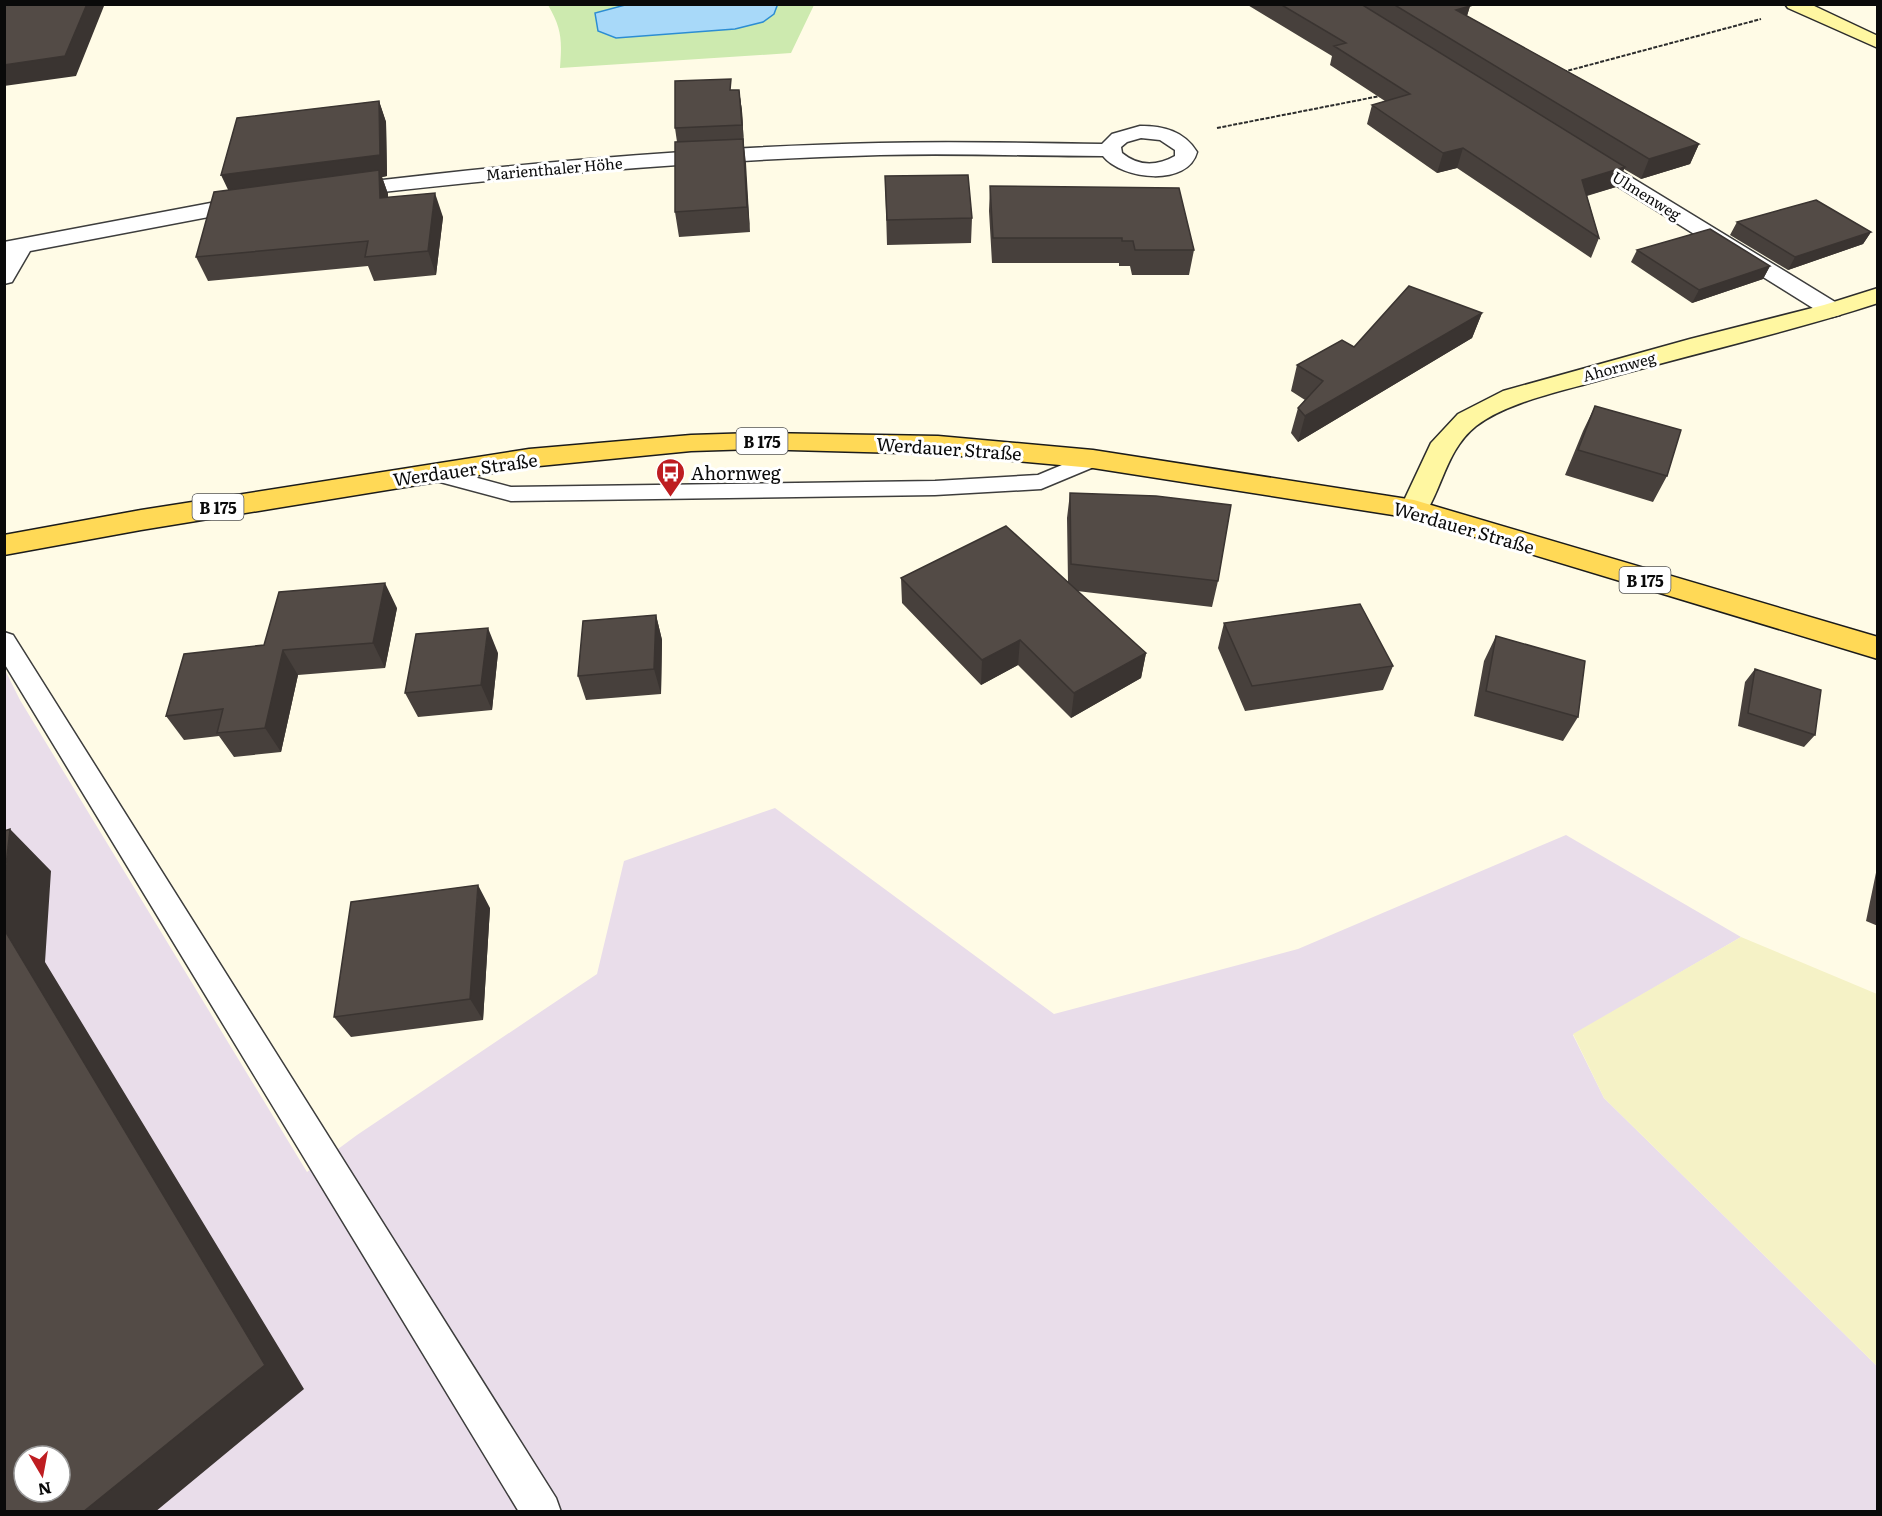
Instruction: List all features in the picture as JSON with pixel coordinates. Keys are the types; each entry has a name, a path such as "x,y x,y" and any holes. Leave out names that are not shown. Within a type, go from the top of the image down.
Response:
{"main road":[{"name":"Werdauer Straße","path":"4,545 141,520 540,457 691,443 755,441 938,445 1093,459 1414,509 1668,587 1878,648"}],"street":[{"path":"1798,6 1878,43"},
{"path":"1153,132 1177,140 1187,152 1185,159 1169,168 1142,170 1130,167 1112,156 1109,150 1111,143 1118,138 1134,133 1153,132"},
{"name":"Ulmenweg","path":"1561,143 1832,310"},
{"name":"Marienthaler Höhe","path":"320,194 457,176 677,158 880,149 1109,150"},
{"path":"4,277 13,247 274,199"},
{"name":"Ahornweg","path":"1414,509 1440,448 1467,420 1512,397 1698,344 1832,310 1878,295"}],"lane":[{"path":"433,473 511,494 935,488 1041,482 1093,459"},
{"path":"4,641 542,1512"}],"path":[{"path":"1555,74 1798,6"},
{"path":"1177,140 1212,129 1381,96"}],"shaded area":[{"path":"4,668 20,700 307,1172 357,1135 597,974 624,861 775,808 1054,1014 1298,949 1566,835 1741,937 1573,1035 1604,1098 1877,1366 1877,1511 5,1511"},
{"path":"1741,937 1877,994 1877,1366 1604,1098 1573,1034"}],"green space":[{"path":"548,5 814,5 791,53 560,68 560,35"}],"water":[{"path":"776,4 777,6 774,14 763,22 735,29 616,38 598,31 595,13 625,5"}],"building":[{"path":"4,4 87,4 65,56 4,65"},
{"path":"1280,4 1361,4 1625,167 1582,180 1599,238 1463,148 1443,153 1372,105 1410,94 1334,46 1346,43"},
{"path":"1393,4 1467,4 1470,6 1456,10 1699,144 1649,159"},
{"path":"731,79 730,90 739,90 742,125 675,128 675,81"},
{"path":"379,101 380,155 221,175 237,118"},
{"path":"743,139 747,207 675,212 675,142"},
{"path":"379,170 380,198 435,193 428,251 365,257 368,241 196,257 214,192"},
{"path":"968,175 972,218 887,220 885,176"},
{"path":"990,186 1179,188 1194,250 1135,250 1133,241 1122,241 1122,238 993,238"},
{"path":"1816,200 1871,232 1795,257 1737,222"},
{"path":"1710,229 1770,266 1699,290 1637,250"},
{"path":"1409,286 1482,313 1305,416 1298,408 1323,381 1297,365 1342,340 1354,347"},
{"path":"1595,406 1681,430 1667,476 1578,450"},
{"path":"1070,493 1156,496 1231,505 1218,581 1071,564"},
{"path":"1006,526 1146,653 1074,693 1020,640 982,660 901,578"},
{"path":"385,583 373,643 283,650 265,728 217,733 223,709 166,716 184,654 264,645 279,592"},
{"path":"1360,604 1393,666 1252,686 1224,623"},
{"path":"656,615 654,669 578,676 583,621"},
{"path":"488,628 481,685 405,693 416,634"},
{"path":"1496,636 1585,661 1578,717 1486,691"},
{"path":"1755,669 1821,690 1815,735 1748,713"},
{"path":"10,829 4,883 4,831"},
{"path":"478,885 470,999 334,1017 351,902"},
{"path":"4,929 265,1365 83,1512 4,1512"}],"place":[{"name":"Ahornweg","path":"670,498"}]}
